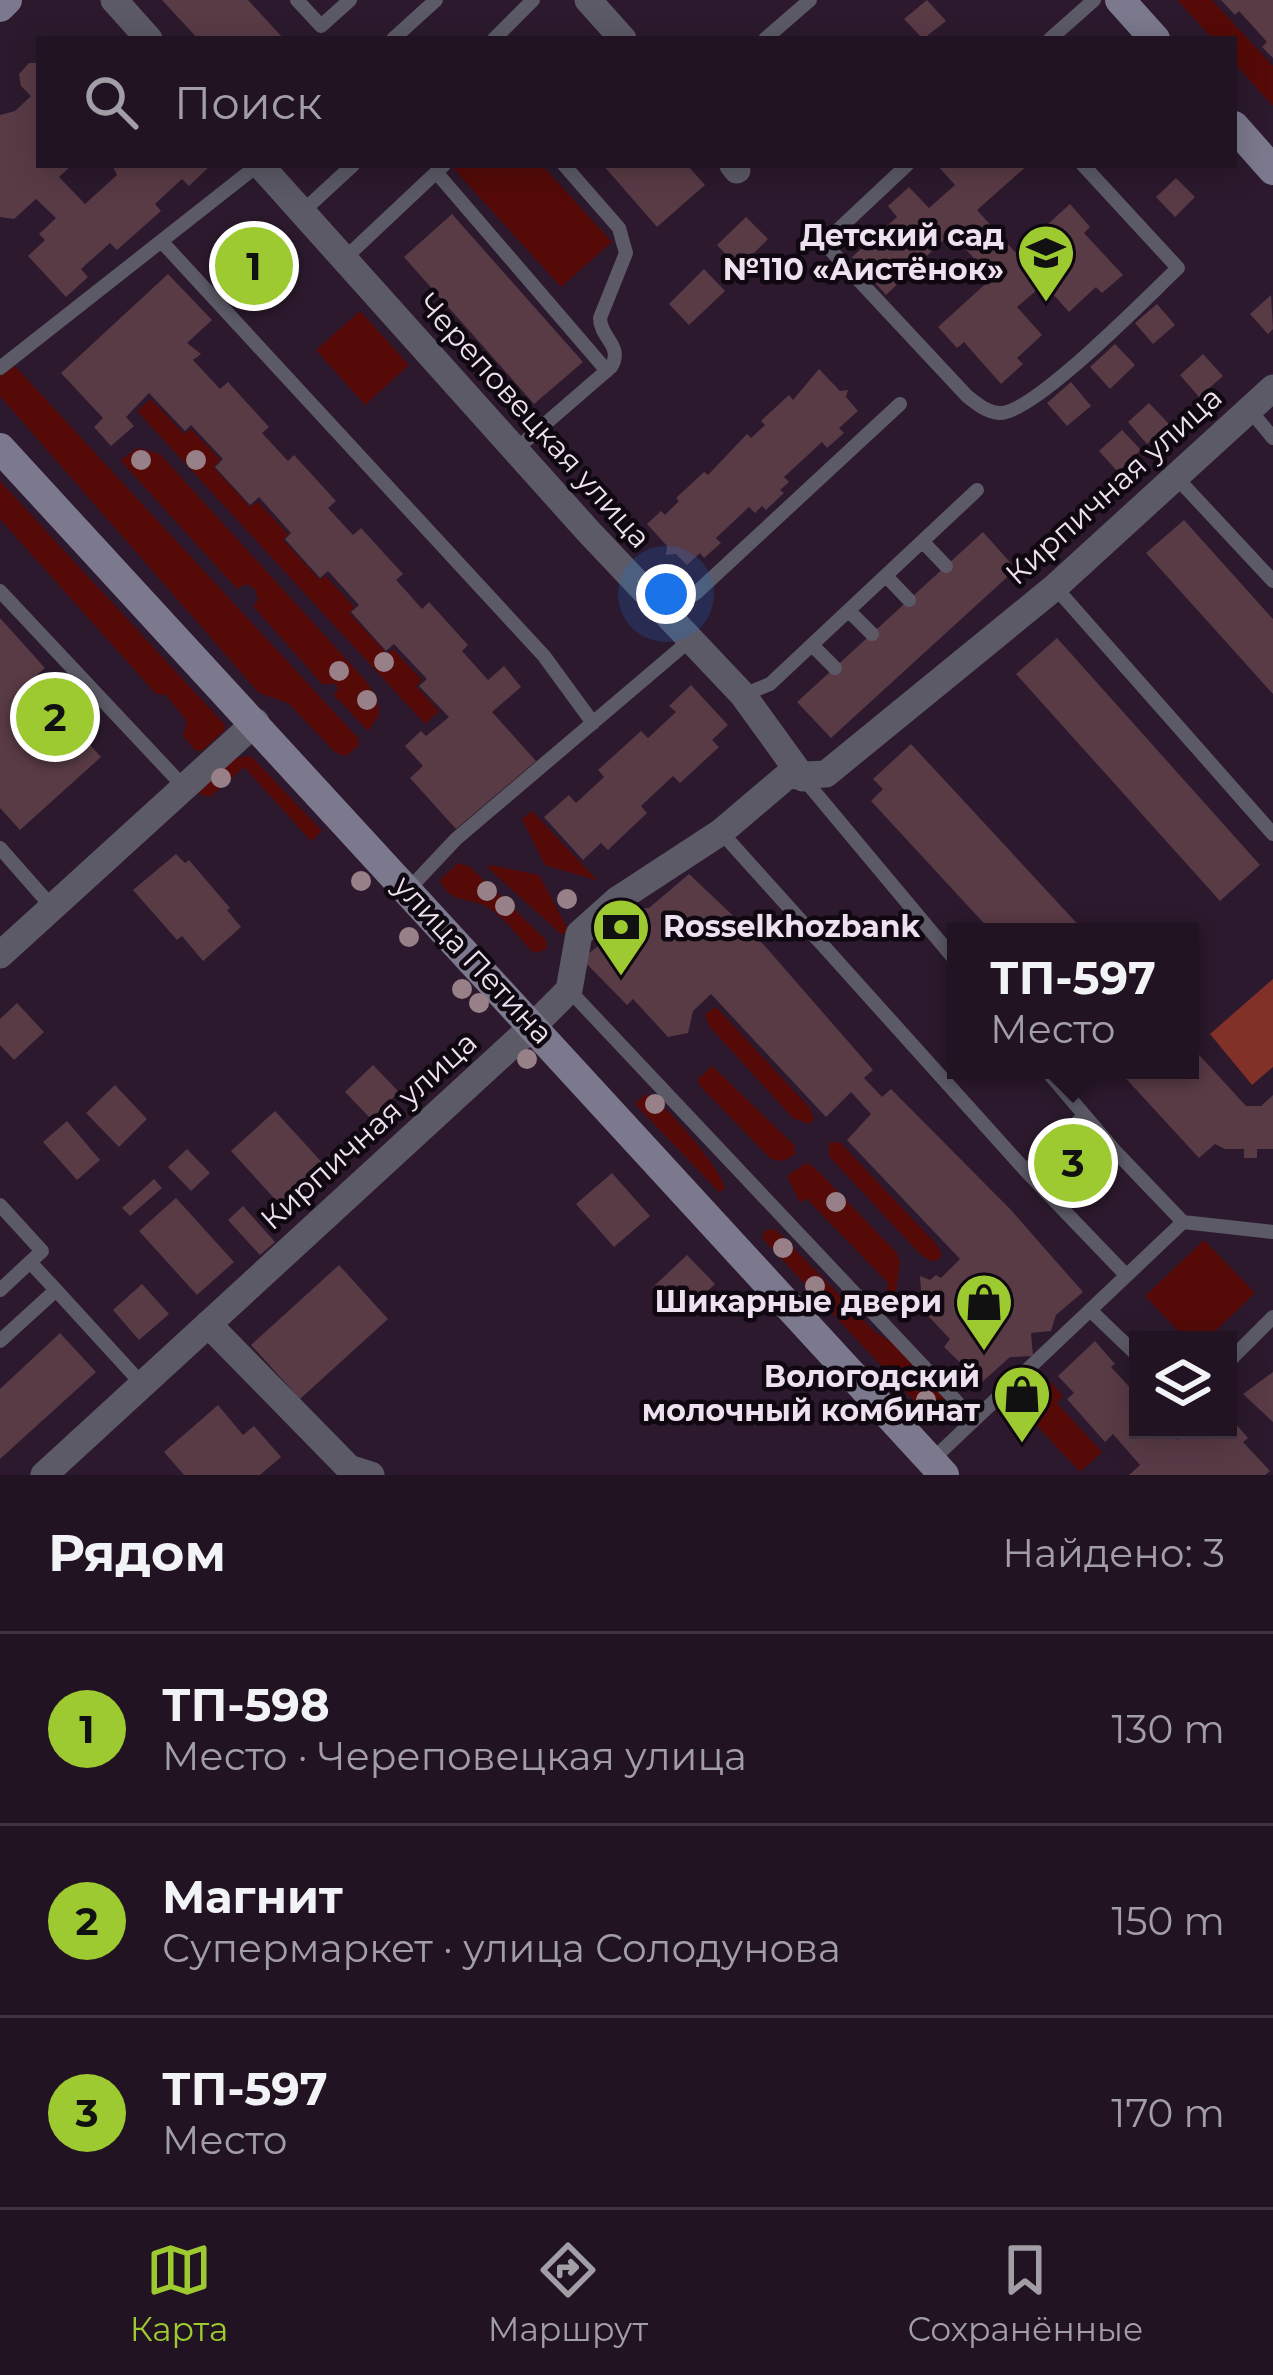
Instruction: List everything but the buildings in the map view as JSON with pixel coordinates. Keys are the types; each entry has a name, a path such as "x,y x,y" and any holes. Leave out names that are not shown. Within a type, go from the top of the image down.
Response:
{"main road":[{"path":"0,7 7,0"},
{"path":"1120,0 1153,36"},
{"path":"1237,129 1273,170"},
{"name":"улица Петина","path":"0,448 938,1468"}],"street":[{"path":"588,0 619,36"},
{"path":"122,3 147,36"},
{"name":"Череповецкая улица","path":"262,168 743,695 803,778"},
{"name":"Кирпичная улица","path":"44,1475 569,990 579,934 617,900 721,832 787,776 826,774 1055,587 1273,388"},
{"path":"0,955 256,722"},
{"path":"208,1324 349,1468 371,1475"}],"lane":[{"path":"298,0 331,36"},
{"path":"321,26 350,0"},
{"path":"396,36 436,0"},
{"path":"497,36 532,0"},
{"path":"784,0 795,13"},
{"path":"768,36 810,0"},
{"path":"1053,36 1094,0"},
{"path":"0,368 255,168"},
{"path":"301,213 350,168"},
{"path":"515,450 614,364 616,350 600,318 626,253 620,228 567,168"},
{"path":"904,168 824,243 967,396 982,408 1002,414 1028,402 1081,359 1178,268 1086,168"},
{"path":"344,260 440,169 607,371"},
{"path":"163,242 544,656 593,723"},
{"path":"665,614 900,404"},
{"path":"1249,409 1273,438"},
{"path":"1175,476 1273,581"},
{"path":"743,695 770,684 977,490"},
{"path":"923,542 946,566"},
{"path":"886,576 909,600"},
{"path":"1055,587 1273,834"},
{"path":"0,591 184,787"},
{"path":"849,610 872,634"},
{"path":"408,890 456,839 688,640"},
{"path":"812,645 835,668"},
{"path":"803,778 947,951"},
{"path":"721,832 1026,1171 1126,1275"},
{"path":"0,848 52,907"},
{"path":"569,990 974,1420"},
{"path":"1053,1079 1183,1222 1273,1232"},
{"path":"1026,1171 1084,1116"},
{"path":"0,1205 43,1251 0,1290"},
{"path":"938,1468 974,1420 1183,1222"},
{"path":"30,1262 142,1384"},
{"path":"0,1340 56,1290"},
{"path":"1090,1310 1129,1347"},
{"path":"1237,1353 1273,1317"}],"shaded area":[{"path":"1177,0 1212,0 1273,66 1273,106 1237,66 1237,36 1210,36"},
{"path":"545,168 612,242 561,287 454,169"},
{"path":"360,311 409,365 365,405 316,350"},
{"path":"15,366 358,738 359,745 346,756 336,753 288,703 259,693 0,396 0,376"},
{"path":"151,399 184,434 191,429 220,460 213,467 250,507 258,502 288,534 283,540 320,580 326,576 354,607 349,613 387,654 393,649 422,680 416,686 439,711 425,724 137,411"},
{"path":"138,448 160,454 366,681 377,698 379,715 368,731 334,695 335,683 323,685 253,606 258,600 255,589 246,584 237,589 120,460"},
{"path":"0,481 225,725 202,751 183,736 187,721 166,695 156,694 0,519"},
{"path":"251,756 322,831 311,841 244,767 210,797 198,794 233,758"},
{"path":"532,811 598,881 545,865 522,819"},
{"path":"458,863 470,867 546,940 547,949 534,953 488,908 448,892 440,880"},
{"path":"487,867 539,875 568,929 562,935"},
{"path":"1273,979 1273,1067 1252,1085 1210,1034"},
{"path":"716,1007 810,1108 814,1119 810,1124 793,1118 709,1026 705,1014"},
{"path":"712,1066 794,1145 795,1154 784,1161 771,1159 702,1088 697,1080"},
{"path":"645,1094 691,1137 725,1189 719,1192 635,1104"},
{"path":"840,1142 936,1244 942,1255 938,1260 920,1254 829,1156 829,1143"},
{"path":"806,1163 896,1252 900,1261 895,1300 884,1309 888,1283 806,1198 800,1203 787,1176"},
{"path":"775,1229 876,1333 927,1372 948,1403 943,1413 927,1415 762,1238 765,1231"},
{"path":"1204,1240 1255,1293 1215,1331 1178,1331 1145,1296"},
{"path":"1051,1382 1063,1396 1057,1403 1102,1452 1080,1472 1023,1411"}],"place":[{"name":"ТП-598","path":"254,266"},
{"name":"Детский сад №110 «Аистёнок»","path":"1046,304"},
{"name":"Магнит","path":"55,717"},
{"name":"Rosselkhozbank","path":"621,978"},
{"name":"ТП-597","path":"1073,1163"},
{"name":"Шикарные двери","path":"984,1353"},
{"name":"Вологодский молочный комбинат","path":"1022,1445"}]}
